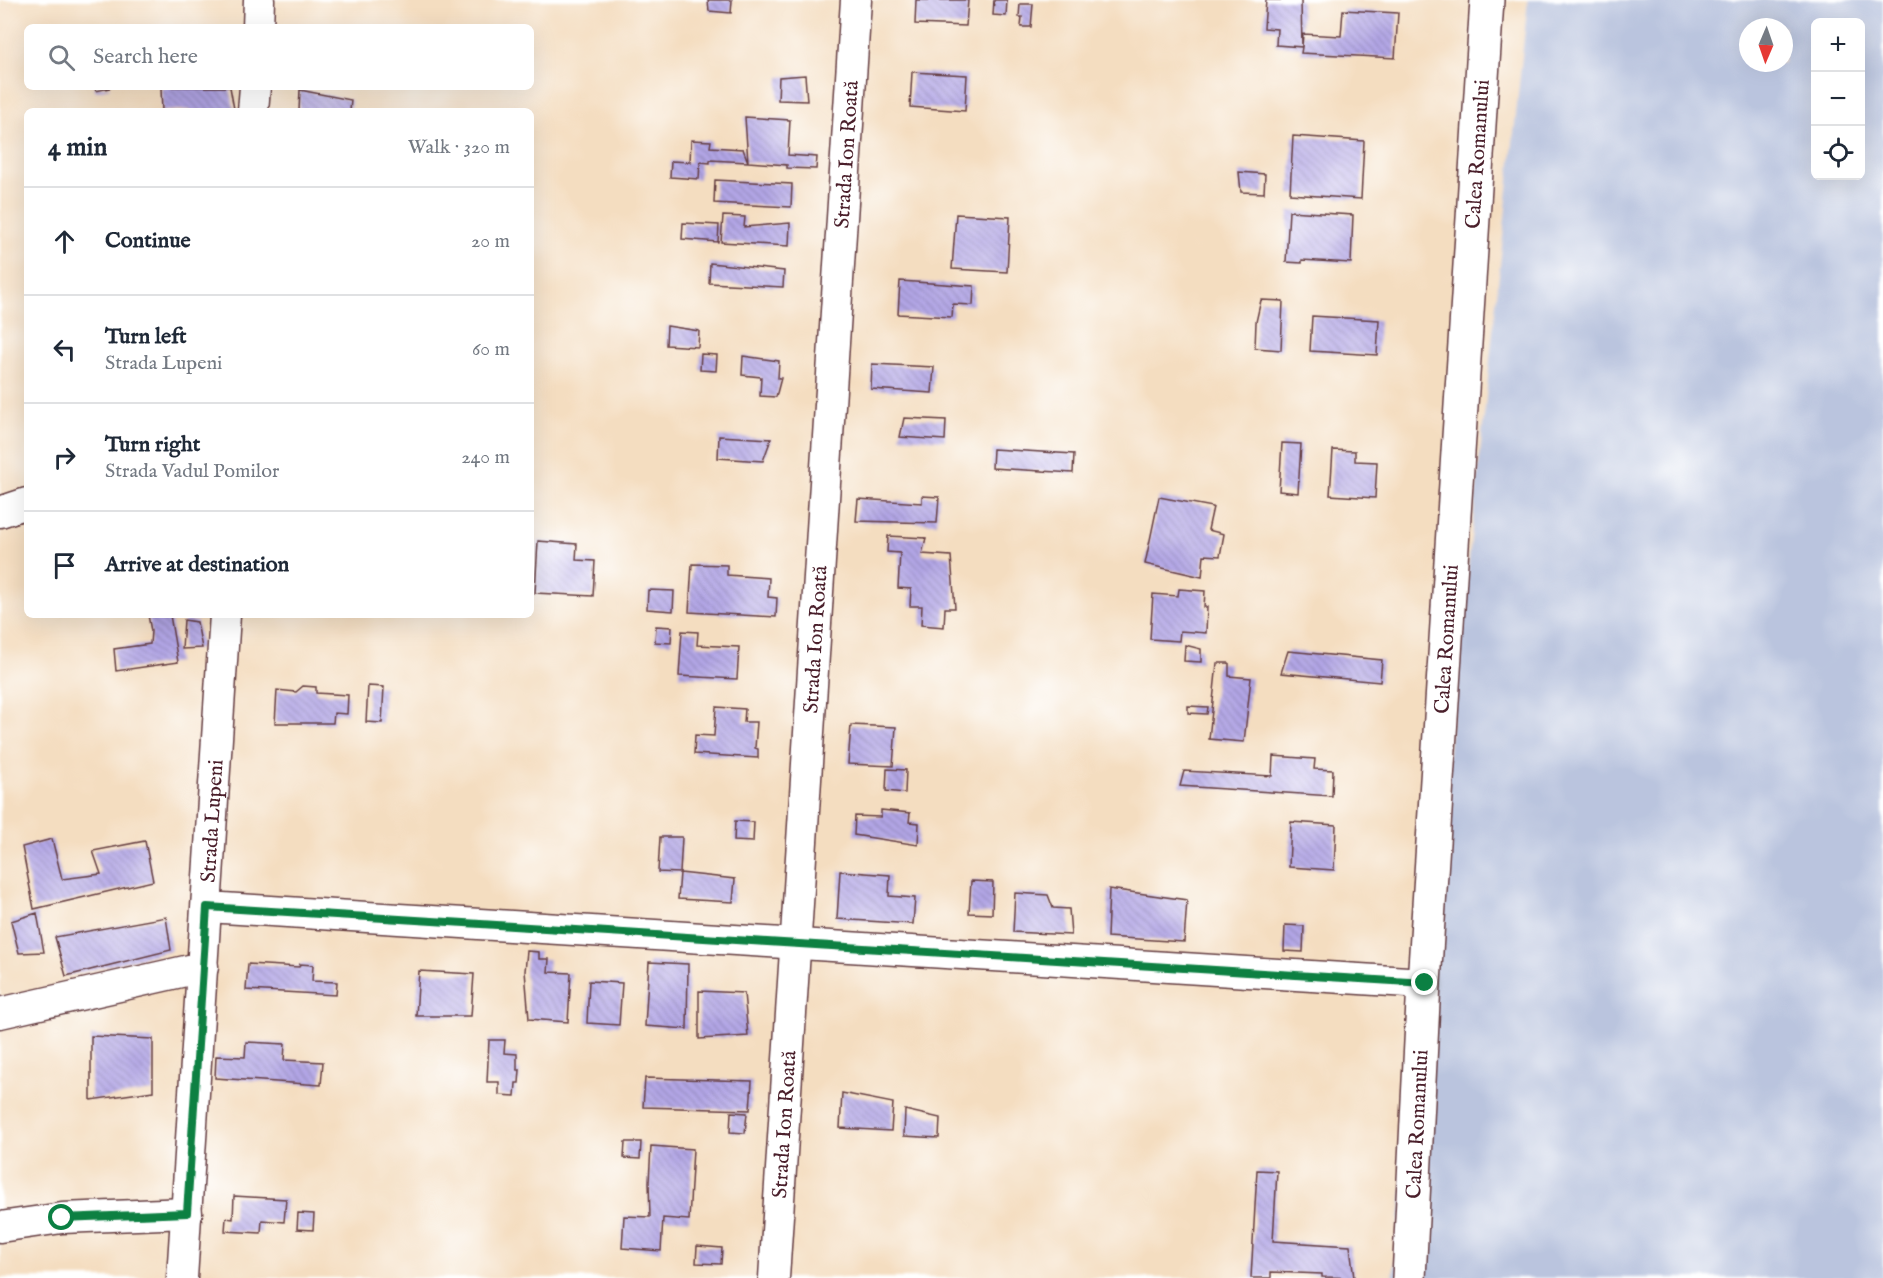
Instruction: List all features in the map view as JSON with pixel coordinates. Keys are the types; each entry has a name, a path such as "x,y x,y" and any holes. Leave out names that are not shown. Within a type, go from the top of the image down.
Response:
{"main road":[{"name":"Calea Romanului","path":"1409,1278 1425,983 1487,0"}],"street":[{"path":"258,24 259,0"},
{"name":"Strada Ion Roată","path":"774,1278 856,0"},
{"path":"253,108 255,90"},
{"path":"0,512 24,504"},
{"name":"Strada Lupeni","path":"182,1278 225,618"},
{"path":"207,907 1425,983"},
{"path":"0,1013 203,967"},
{"path":"0,1227 62,1218 187,1213"}],"shaded area":[{"path":"1528,0 1883,0 1883,1278 1393,1278"}],"building":[{"path":"708,0 732,0 731,13 709,11"},
{"path":"916,0 968,0 966,26 915,24"},
{"path":"994,0 1007,0 1006,16 993,15"},
{"path":"1266,0 1301,0 1302,47 1276,45 1277,29 1264,28"},
{"path":"1020,4 1033,4 1031,27 1021,27"},
{"path":"1343,10 1398,13 1395,58 1301,53 1303,34 1341,36"},
{"path":"912,72 967,75 965,111 910,107"},
{"path":"805,75 807,101 778,100 779,77"},
{"path":"161,90 231,90 234,108 162,108"},
{"path":"300,90 351,100 350,108 299,108"},
{"path":"745,117 790,120 788,155 817,157 816,169 787,168 787,165 748,162"},
{"path":"1293,136 1364,141 1361,199 1290,194"},
{"path":"691,140 711,141 710,147 743,149 748,162 710,160 710,163 700,162 699,179 670,177 671,161 690,162"},
{"path":"1239,172 1265,174 1264,193 1241,192"},
{"path":"715,180 792,184 791,207 714,203"},
{"path":"1289,211 1353,215 1351,263 1302,260 1302,263 1286,262"},
{"path":"956,214 1010,217 1007,272 952,269"},
{"path":"723,216 745,217 744,227 790,223 789,246 721,242"},
{"path":"683,223 719,225 718,242 682,239"},
{"path":"710,263 784,271 783,287 709,283"},
{"path":"900,281 974,286 973,305 953,304 952,317 898,314"},
{"path":"1261,300 1283,301 1281,350 1255,348 1256,322"},
{"path":"1312,316 1379,320 1377,355 1310,351"},
{"path":"667,326 699,331 698,347 666,345"},
{"path":"701,354 717,355 716,371 700,370"},
{"path":"743,356 779,361 778,378 781,378 776,397 760,396 761,377 742,375"},
{"path":"872,364 934,367 932,393 871,389"},
{"path":"904,418 946,420 945,440 900,437"},
{"path":"719,436 771,439 763,461 718,458"},
{"path":"1282,443 1301,444 1298,493 1279,491"},
{"path":"993,449 1074,454 1073,473 992,468"},
{"path":"1333,450 1355,451 1355,461 1377,462 1375,498 1330,495"},
{"path":"922,496 939,497 937,523 856,521 858,499 922,503"},
{"path":"1159,497 1213,507 1208,530 1224,534 1220,556 1204,555 1202,577 1145,564"},
{"path":"888,536 926,538 922,554 951,556 955,608 945,608 944,627 921,625 922,606 910,606 911,589 898,588 900,553 887,552"},
{"path":"538,541 577,544 576,560 595,561 593,596 535,593"},
{"path":"692,564 727,565 727,575 769,578 768,597 777,598 776,617 689,612"},
{"path":"1179,589 1205,591 1206,633 1180,631 1179,641 1150,639 1153,594 1178,596"},
{"path":"648,590 674,591 673,611 647,609"},
{"path":"149,618 171,618 178,662 116,671 114,649 150,644"},
{"path":"184,620 197,622 202,648 182,649"},
{"path":"656,626 672,627 671,643 655,642"},
{"path":"682,631 698,632 697,645 739,647 737,679 679,676"},
{"path":"1185,645 1201,649 1201,662 1184,661"},
{"path":"1288,651 1382,660 1380,682 1281,673"},
{"path":"1217,663 1229,663 1229,676 1251,678 1244,742 1209,739"},
{"path":"303,686 316,687 316,693 348,695 347,714 334,713 333,723 275,723 277,690 296,692"},
{"path":"368,686 384,687 382,723 366,722"},
{"path":"1188,706 1208,707 1207,714 1188,713"},
{"path":"716,707 745,709 744,722 757,722 755,748 758,749 758,758 694,754 695,735 714,736"},
{"path":"851,725 896,727 893,766 848,764"},
{"path":"1273,756 1315,759 1314,769 1333,770 1332,796 1180,786 1184,771 1272,776"},
{"path":"887,769 906,770 905,793 886,791"},
{"path":"881,810 910,813 909,822 919,823 918,845 854,835 855,816 881,817"},
{"path":"735,821 754,822 753,842 734,841"},
{"path":"1291,822 1336,825 1334,870 1289,867"},
{"path":"660,837 682,837 680,873 658,872"},
{"path":"52,839 62,879 101,874 93,851 145,841 153,881 34,909 22,847"},
{"path":"840,871 890,875 889,896 915,898 913,924 837,919"},
{"path":"680,873 735,879 733,902 678,899"},
{"path":"971,881 993,882 992,914 969,913"},
{"path":"1109,889 1187,900 1184,942 1107,937"},
{"path":"1015,893 1048,895 1053,908 1069,909 1071,935 1013,932"},
{"path":"37,913 44,952 19,953 11,921"},
{"path":"166,917 171,950 66,976 55,937"},
{"path":"1285,925 1304,926 1303,952 1284,951"},
{"path":"527,951 539,952 539,959 549,959 548,972 571,973 568,1022 529,1019 525,971"},
{"path":"649,962 688,964 687,1029 645,1026"},
{"path":"248,964 299,967 300,964 313,965 312,981 337,982 336,995 246,990"},
{"path":"419,971 474,974 471,1016 416,1016"},
{"path":"589,981 622,983 619,1025 587,1023"},
{"path":"699,991 744,993 748,1036 699,1039"},
{"path":"91,1036 153,1039 153,1091 91,1100"},
{"path":"489,1040 505,1040 504,1053 517,1054 517,1070 520,1070 515,1096 499,1095 499,1082 487,1082"},
{"path":"246,1042 285,1044 284,1060 323,1062 321,1085 215,1078 216,1056 245,1057"},
{"path":"645,1078 752,1081 750,1110 643,1107"},
{"path":"842,1093 893,1103 891,1131 840,1128"},
{"path":"905,1110 940,1118 939,1138 904,1136"},
{"path":"731,1112 747,1113 745,1133 730,1132"},
{"path":"625,1142 641,1142 640,1159 624,1158"},
{"path":"651,1146 693,1149 689,1220 663,1218 661,1251 622,1248 624,1216 650,1217"},
{"path":"1257,1170 1277,1171 1273,1241 1350,1246 1354,1278 1271,1272 1271,1278 1251,1278"},
{"path":"234,1196 286,1199 284,1222 262,1220 261,1233 225,1231 226,1218 233,1219"},
{"path":"298,1213 314,1214 313,1230 297,1229"},
{"path":"697,1246 722,1248 721,1264 696,1263"}],"route":[{"path":"62,1218 187,1213 207,907 1425,983"}]}
